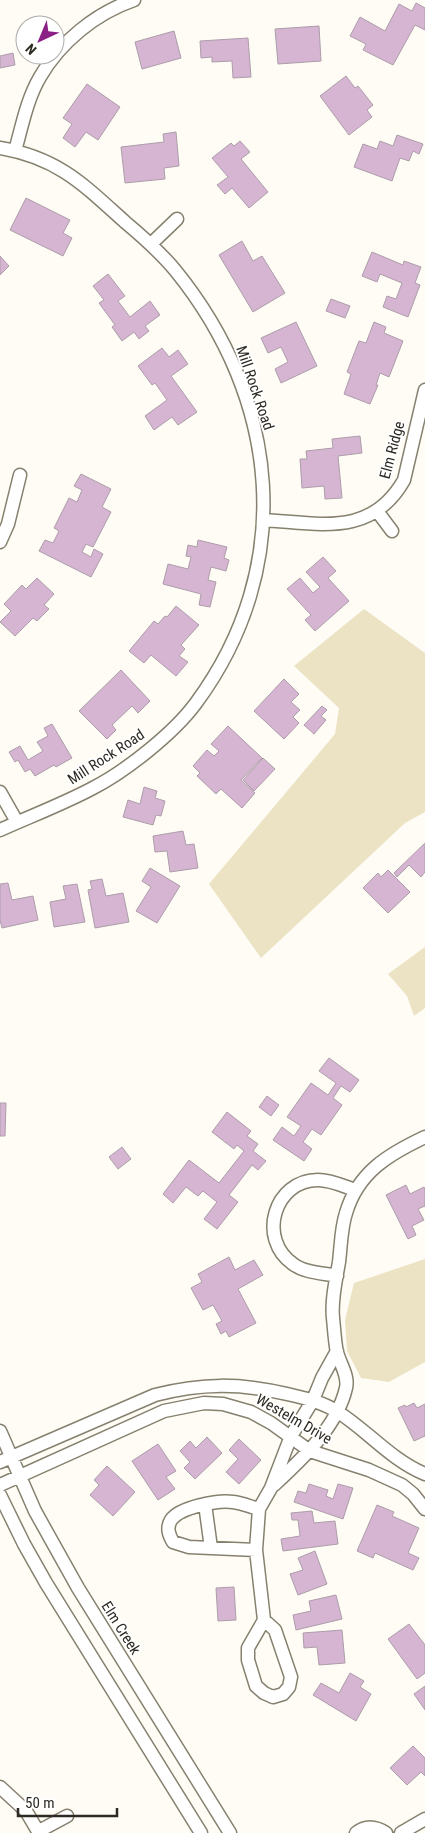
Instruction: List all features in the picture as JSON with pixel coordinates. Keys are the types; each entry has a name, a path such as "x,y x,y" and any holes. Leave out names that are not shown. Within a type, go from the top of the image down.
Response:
{"street":[{"path":"14,150 28,105 39,78 48,65 82,28 111,10 134,0"},
{"name":"Mill Rock Road","path":"0,148 14,150 46,160 77,179 151,244 199,302 220,337 237,374 250,413 259,452 263,486 261,553 254,586 244,618 231,648 195,704 178,724 154,746 95,787 0,830"},
{"path":"151,244 176,219"},
{"name":"Elm Ridge","path":"263,520 345,524 364,519 377,511 397,492 404,480 425,390"},
{"path":"0,542 8,524 20,475"},
{"path":"377,511 392,531"},
{"path":"0,792 17,822"},
{"path":"271,1488 310,1451 337,1411 346,1386 343,1366 337,1351 333,1309 345,1214 355,1190 371,1170 383,1159 425,1137"},
{"path":"337,1276 304,1270 292,1264 281,1251 274,1235 273,1218 279,1204 289,1191 302,1183 317,1180 333,1182 355,1190"},
{"path":"264,1620 275,1630 291,1677 289,1687 283,1694 273,1697 264,1693 256,1686 248,1660 248,1648 264,1620 256,1550 259,1509 271,1488 291,1436 313,1400 322,1378 337,1351"},
{"name":"Westelm Drive","path":"6,1460 155,1394 201,1386 232,1385 268,1390 313,1400 337,1411 386,1450 425,1474"},
{"name":"Westelm Drive","path":"0,1486 164,1411 204,1402 251,1412 291,1436 310,1451 369,1470 402,1486 413,1494 425,1509"},
{"name":"Elm Creek","path":"0,1431 6,1460 20,1477 35,1511 78,1588 230,1833"},
{"path":"425,1490 423,1500 425,1509"},
{"path":"0,1495 46,1583 201,1833"},
{"path":"256,1550 180,1545 173,1542 168,1529 171,1520 178,1514 205,1504 233,1502 259,1509"},
{"path":"205,1504 211,1548"},
{"path":"0,1787 26,1811 39,1832 68,1816"},
{"path":"401,1833 425,1820"},
{"path":"356,1833 372,1826 386,1833"}],"shaded area":[{"path":"364,609 425,653 425,812 405,823 261,958 209,884 335,734 339,708 294,666"},
{"path":"425,947 425,1008 414,1016 407,996 388,974"},
{"path":"425,1259 425,1362 389,1382 361,1378 347,1351 345,1320 354,1283"}],"building":[{"path":"416,3 425,8 425,30 415,25 393,65 363,50 366,44 350,36 360,17 385,31 399,4 412,11"},
{"path":"319,26 321,61 278,64 275,29"},
{"path":"174,31 181,58 142,69 135,42"},
{"path":"248,38 251,77 233,78 232,61 212,62 212,57 201,58 200,41"},
{"path":"13,53 15,65 0,68 0,56"},
{"path":"346,76 355,88 358,86 373,105 367,110 372,117 349,135 320,96"},
{"path":"87,84 120,107 98,140 86,132 75,147 63,138 72,124 63,118"},
{"path":"176,132 179,166 164,168 165,179 125,183 121,147 164,142 163,134"},
{"path":"397,135 423,144 419,154 413,151 409,161 400,158 392,181 354,167 363,144 377,149 380,141 393,146"},
{"path":"240,141 250,152 241,159 268,192 249,208 232,188 225,194 217,185 228,177 212,158 231,143 234,146"},
{"path":"26,198 70,220 63,233 72,238 63,256 10,230"},
{"path":"242,241 253,261 262,256 285,293 253,312 219,255"},
{"path":"372,252 403,265 404,261 421,267 415,283 420,285 408,317 383,307 387,296 396,299 402,283 380,274 377,282 362,276"},
{"path":"0,256 9,266 0,275"},
{"path":"108,274 125,296 118,301 130,317 150,301 160,315 145,326 149,331 139,339 134,332 122,341 112,327 115,325 99,303 104,300 93,286"},
{"path":"331,299 350,306 345,318 326,311"},
{"path":"296,322 317,366 281,383 275,369 288,362 281,347 268,353 261,338"},
{"path":"374,322 386,327 384,333 403,341 389,377 380,373 376,385 378,385 370,404 344,394 351,374 347,372 359,341 366,343"},
{"path":"162,348 169,357 178,350 188,364 171,376 197,412 178,425 172,417 154,430 145,416 167,400 155,383 152,385 138,366"},
{"path":"360,436 362,453 338,456 342,498 325,499 324,486 302,488 300,459 307,459 306,451 333,448 332,439"},
{"path":"81,474 111,489 102,507 111,512 93,547 86,544 82,552 91,557 94,549 103,554 91,577 39,551 45,540 53,543 59,531 54,528 69,498 77,502 82,490 74,486"},
{"path":"198,540 227,547 224,558 229,560 226,571 211,567 208,580 216,582 210,607 199,605 201,594 163,584 168,564 188,569 191,557 186,556 188,545 197,547"},
{"path":"323,557 336,571 328,578 349,601 315,631 305,620 311,615 287,589 300,578 313,593 320,587 306,572"},
{"path":"37,578 54,594 44,605 49,609 37,621 33,618 15,636 0,622 11,611 4,604 22,585 26,589"},
{"path":"176,606 199,625 181,645 185,649 179,656 188,662 176,676 151,655 144,663 129,651 154,621 158,624"},
{"path":"121,670 150,701 138,713 132,706 112,725 116,730 107,739 79,711"},
{"path":"284,679 299,694 291,702 300,710 293,717 299,723 284,739 254,711"},
{"path":"322,706 327,710 321,716 326,720 314,734 304,725"},
{"path":"52,724 72,758 56,767 54,765 35,776 30,769 25,772 18,760 15,762 9,752 20,746 28,760 43,751 37,742 48,736 44,728"},
{"path":"228,726 262,758 241,780 255,793 242,808 221,789 216,794 197,776 200,773 193,766 207,750 214,756 219,751 211,744"},
{"path":"263,758 275,769 254,791 243,780"},
{"path":"144,787 157,791 155,798 165,801 161,816 156,815 153,825 123,817 128,800 140,804"},
{"path":"183,831 186,845 194,844 198,868 170,872 167,851 155,852 153,836"},
{"path":"425,843 425,872 421,877 409,865 397,877 394,873"},
{"path":"150,868 180,886 157,923 136,911 151,887 142,881"},
{"path":"388,870 410,892 388,913 363,888 378,873 381,877"},
{"path":"102,879 106,896 123,893 129,922 95,928 88,890 92,889 90,881"},
{"path":"8,883 12,900 33,896 38,920 2,928 0,920 0,884"},
{"path":"77,884 85,922 54,927 50,902 66,899 63,886"},
{"path":"329,1058 359,1080 350,1092 341,1086 333,1098 342,1105 321,1135 312,1129 303,1142 312,1149 304,1161 273,1140 282,1127 294,1136 301,1126 287,1117 311,1083 328,1095 336,1083 319,1071"},
{"path":"267,1096 279,1105 271,1116 259,1107"},
{"path":"0,1103 6,1103 5,1136 0,1136"},
{"path":"227,1112 251,1131 247,1136 258,1144 253,1151 266,1161 258,1170 252,1165 229,1195 238,1202 217,1229 204,1219 217,1202 203,1191 198,1196 186,1187 173,1203 163,1194 189,1160 219,1183 244,1151 237,1145 234,1149 212,1132"},
{"path":"122,1147 131,1159 118,1169 109,1157"},
{"path":"406,1185 410,1194 424,1187 425,1189 425,1206 418,1209 424,1220 412,1226 416,1235 408,1239 386,1195"},
{"path":"229,1257 235,1270 254,1260 263,1275 238,1289 256,1323 229,1337 226,1331 221,1334 216,1324 222,1321 213,1305 203,1310 191,1288 202,1282 198,1274"},
{"path":"414,1403 417,1408 425,1404 425,1436 414,1441 398,1408"},
{"path":"207,1437 222,1453 195,1479 184,1468 190,1462 180,1451 190,1441 196,1448"},
{"path":"239,1439 261,1460 239,1484 226,1472 238,1459 229,1450"},
{"path":"158,1444 176,1471 166,1477 175,1489 158,1500 132,1461"},
{"path":"107,1466 135,1492 113,1516 90,1495 99,1485 94,1480"},
{"path":"309,1484 328,1490 326,1496 333,1499 338,1484 353,1488 343,1519 294,1502 298,1491 306,1493"},
{"path":"377,1505 394,1512 392,1516 419,1528 408,1553 419,1558 413,1570 375,1553 373,1558 357,1551"},
{"path":"312,1511 314,1523 335,1521 338,1544 283,1551 281,1539 300,1536 298,1520 292,1520 291,1513"},
{"path":"315,1551 327,1584 298,1595 290,1574 303,1570 298,1558"},
{"path":"234,1587 236,1620 218,1621 216,1588"},
{"path":"336,1595 342,1619 296,1630 293,1615 311,1611 309,1601"},
{"path":"409,1624 425,1645 425,1673 417,1679 388,1639"},
{"path":"342,1630 345,1663 319,1665 317,1647 304,1648 303,1633"},
{"path":"350,1673 364,1681 360,1687 371,1694 356,1721 313,1695 321,1683 339,1693"},
{"path":"425,1686 425,1710 414,1694"},
{"path":"413,1746 425,1758 425,1776 421,1772 407,1785 390,1768"}]}
